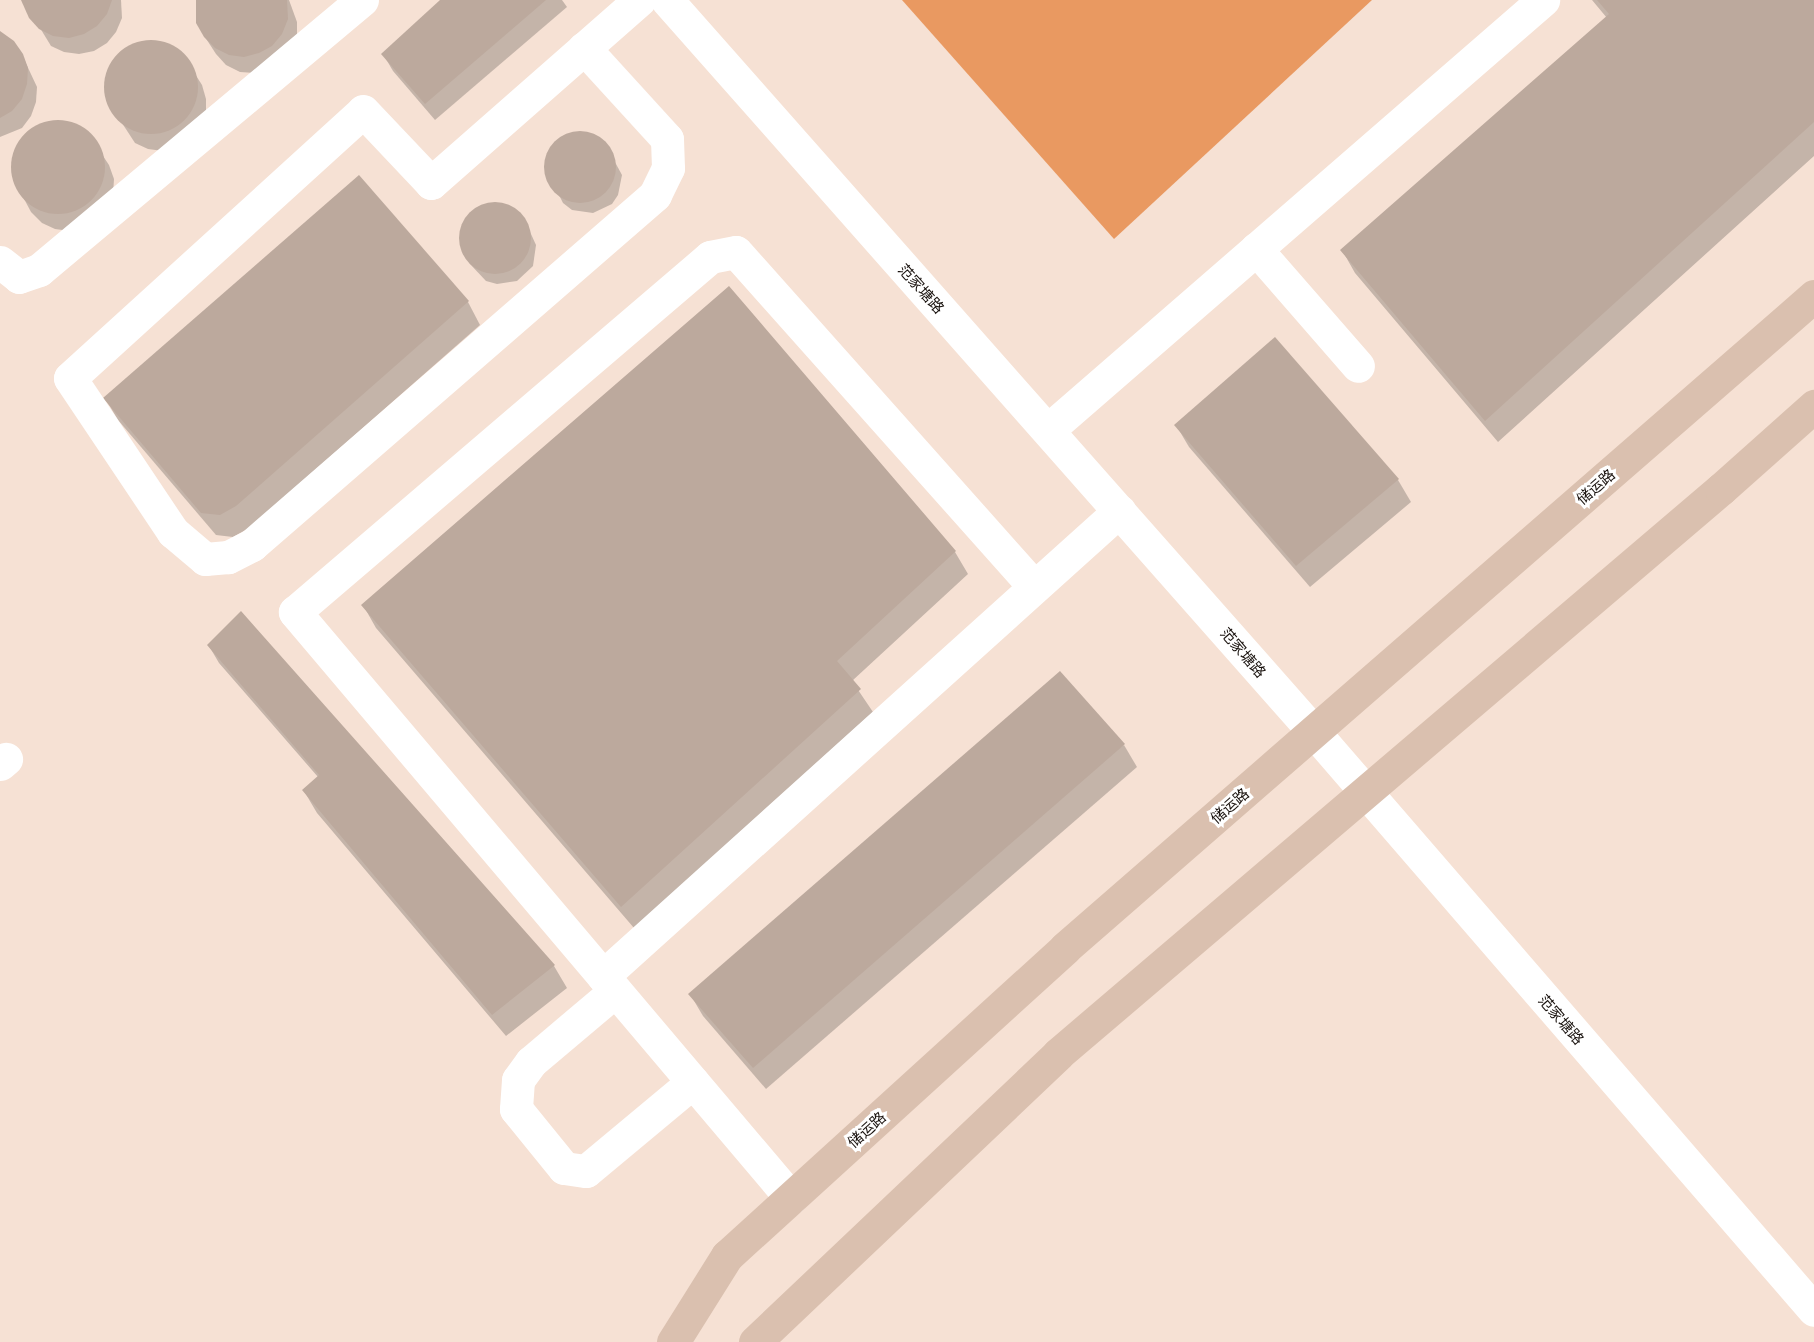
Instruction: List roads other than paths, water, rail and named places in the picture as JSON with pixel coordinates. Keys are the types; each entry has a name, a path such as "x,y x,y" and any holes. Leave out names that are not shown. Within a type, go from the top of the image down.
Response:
{"main road":[{"name":"储运路","path":"673,1342 727,1257 791,1198 1065,948 1814,296"},
{"path":"754,1342 1058,1054 1721,489 1814,406"}],"street":[{"path":"0,262 18,276 39,270 362,0"},
{"path":"584,48 667,139 668,168 655,195 252,545 228,557 205,560 173,532 69,378 363,111 431,183 584,48 639,0"},
{"name":"范家塘路","path":"667,0 1314,732 1814,1310"},
{"path":"1048,430 1542,0"},
{"path":"1256,249 1358,366"},
{"path":"791,1198 295,612 710,257 736,252 1034,587"},
{"path":"693,1082 586,1171 564,1168 516,1109 518,1080 531,1062 609,983 1034,587 1119,511"}]}
